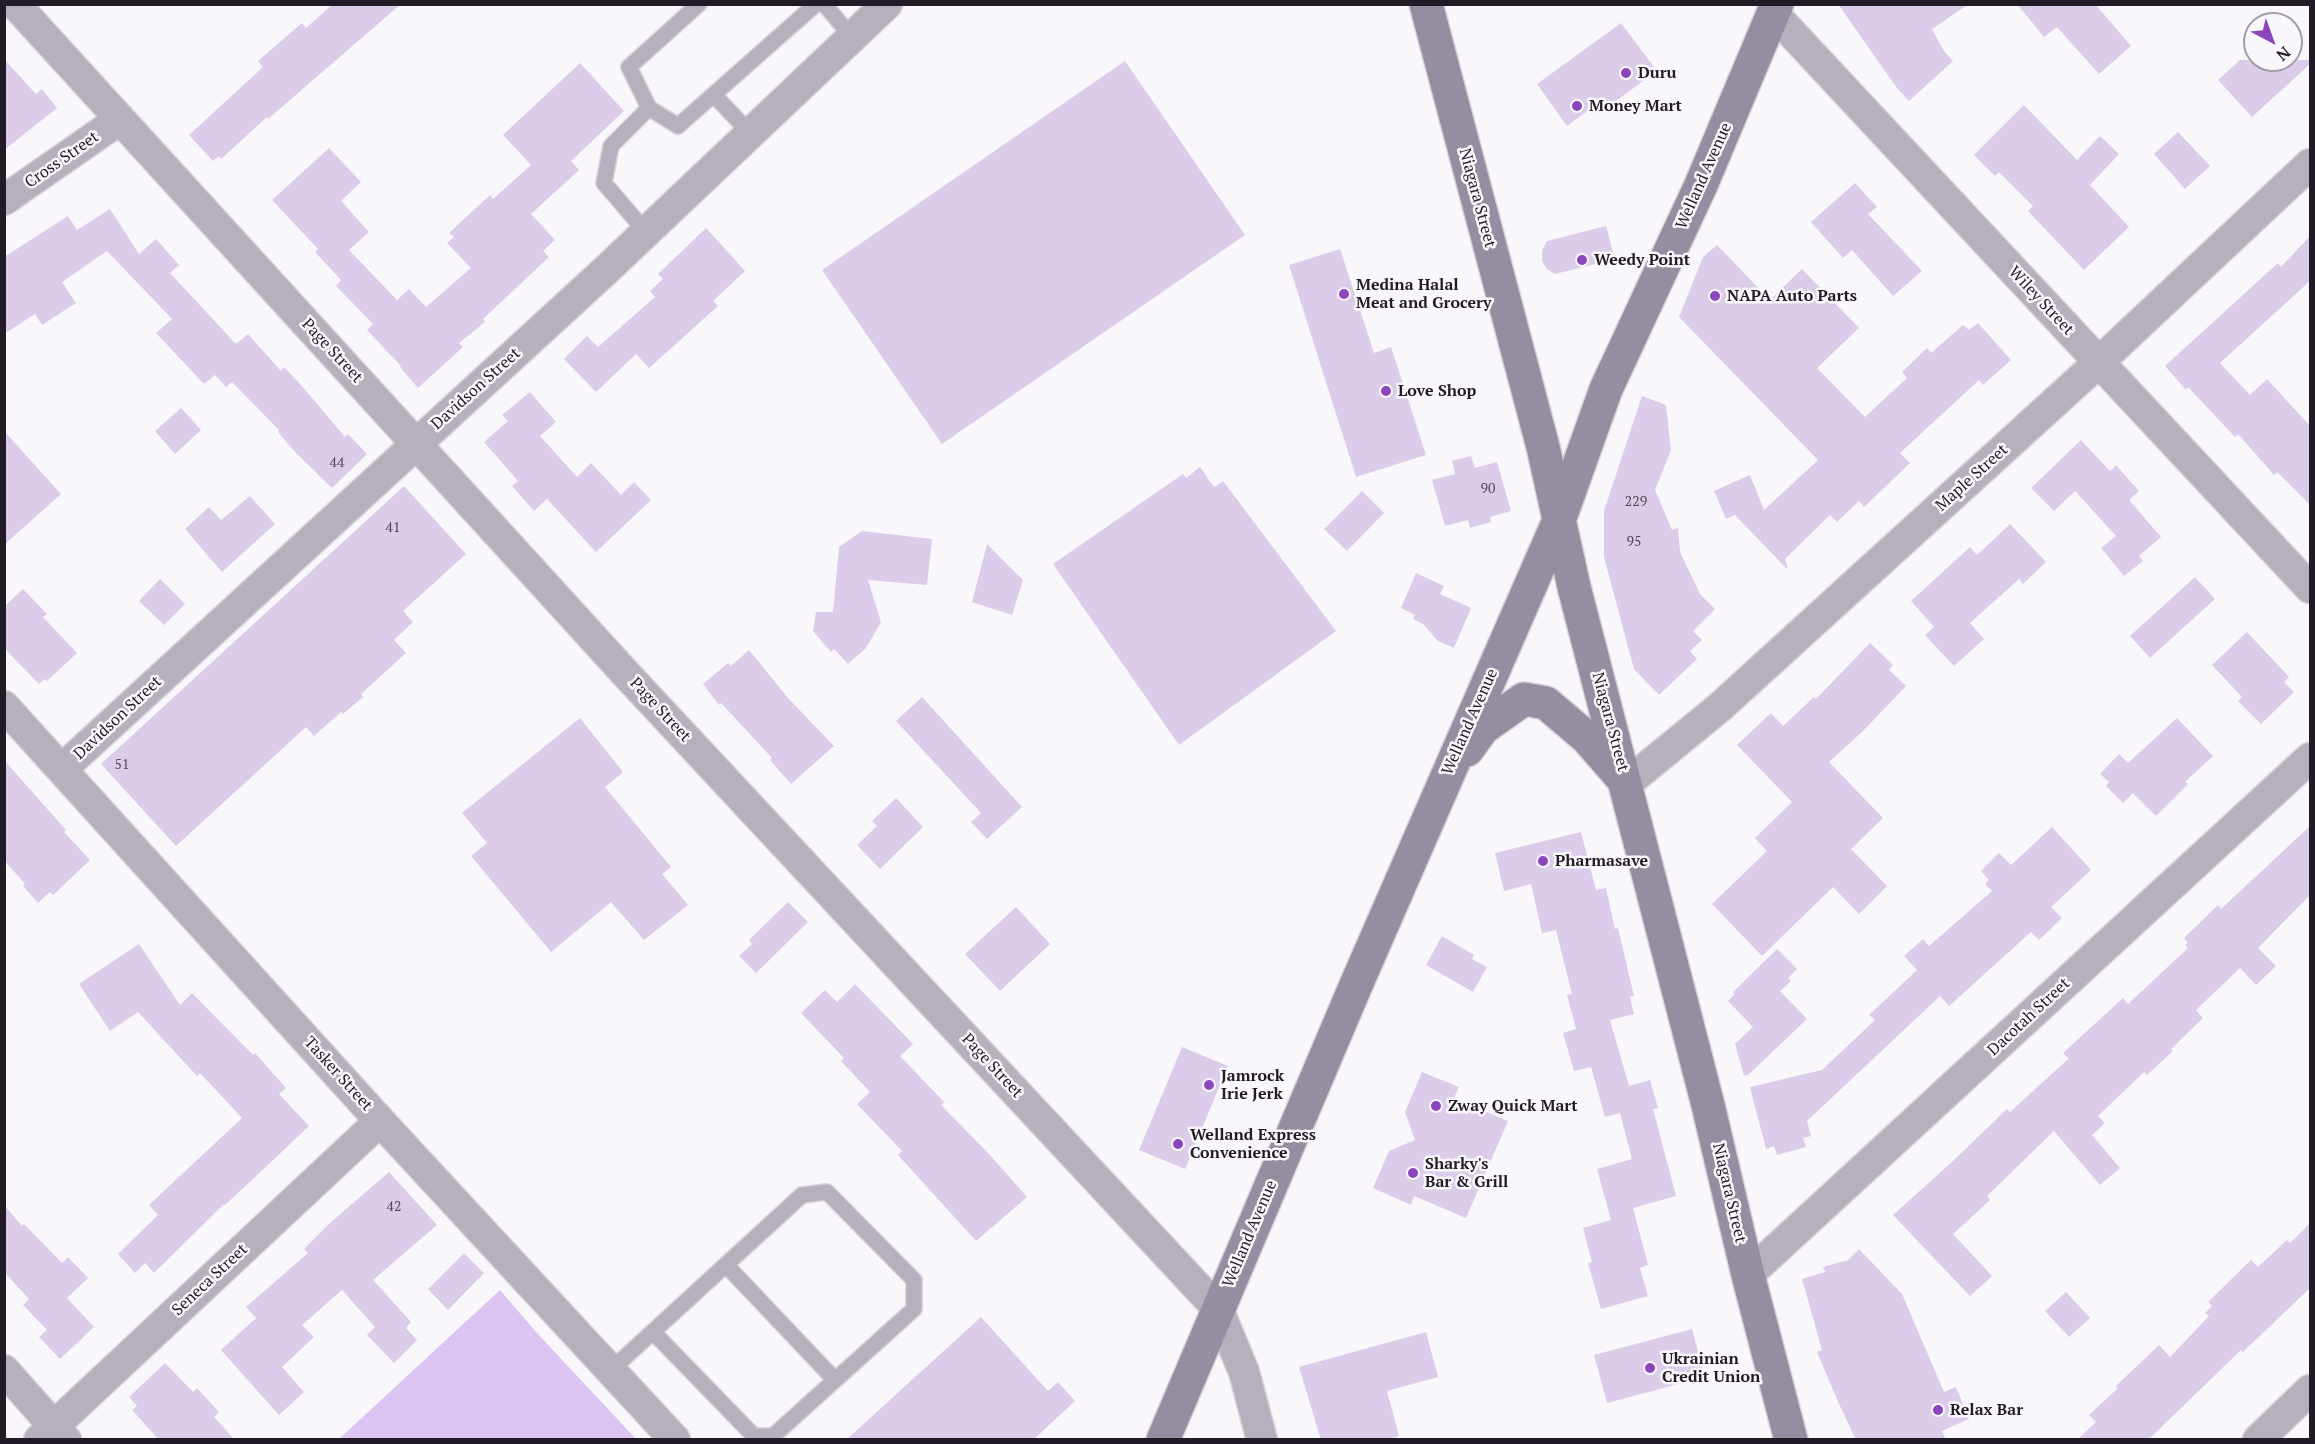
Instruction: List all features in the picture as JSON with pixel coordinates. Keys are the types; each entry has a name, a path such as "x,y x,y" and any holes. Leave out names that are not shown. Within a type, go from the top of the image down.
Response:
{"main road":[{"name":"Niagara Street","path":"1426,4 1560,518 1574,587 1708,1106 1748,1275 1791,1440"},
{"name":"Welland Avenue","path":"1163,1440 1444,780 1560,518 1606,389 1701,185 1775,9"},
{"path":"1444,780 1483,728 1524,699 1546,702 1587,738 1626,784"}],"street":[{"name":"Page Street","path":"15,4 119,120 417,442 626,674 1218,1309 1244,1372 1262,1440"},
{"name":"Davidson Street","path":"62,769 646,232 887,4"},
{"name":"Wiley Street","path":"1775,9 2098,362 2310,588"},
{"name":"Cross Street","path":"4,200 119,120"},
{"name":"Maple Street","path":"1626,784 1720,707 2098,362 2310,164"},
{"name":"Tasker Street","path":"4,706 380,1120 675,1440"},
{"name":"Dacotah Street","path":"1748,1275 2310,758"},
{"name":"Seneca Street","path":"53,1435 380,1120"},
{"path":"4,1370 53,1435"},
{"path":"2258,1440 2310,1390"}],"lane":[{"path":"699,4 629,67 649,108 678,126 816,4"},
{"path":"824,4 852,37"},
{"path":"714,94 750,133"},
{"path":"646,232 604,183 610,146 649,108"},
{"path":"611,1370 802,1195 827,1192 914,1280 914,1309 773,1436 754,1436 653,1332"},
{"path":"726,1265 835,1380"}],"shaded area":[{"path":"500,1290 636,1439 339,1439"}],"building":[{"path":"333,4 401,4 268,119 267,117 221,159 219,156 213,161 189,135 263,67 258,61 302,23 306,28"},
{"path":"1838,4 1969,4 1932,29 1944,51 1953,61 1909,101 1897,88"},
{"path":"2017,4 2095,4 2131,46 2099,74 2057,27 2044,37"},
{"path":"1621,23 1657,71 1602,111 1597,104 1567,126 1537,84"},
{"path":"4,59 36,94 42,89 57,108 4,150"},
{"path":"2240,60 2243,60 2243,72 2301,72 2252,117 2218,80"},
{"path":"2303,60 2310,60 2310,64 2303,70"},
{"path":"1125,61 1245,235 942,444 822,270"},
{"path":"580,63 624,111 571,161 579,170 531,214 555,240 543,251 549,257 483,319 485,322 459,343 463,347 418,388 367,330 373,324 336,286 341,280 315,252 318,249 272,200 329,148 361,182 341,201 369,232 349,250 397,300 409,289 426,307 471,268 447,243 454,237 449,233 490,195 493,199 531,165 503,135"},
{"path":"2024,105 2077,160 2100,136 2119,154 2090,185 2129,227 2084,270 2028,211 2033,206 1999,172 1995,176 1974,155"},
{"path":"2178,132 2210,166 2185,189 2154,154"},
{"path":"1855,183 1877,207 1868,214 1922,271 1893,296 1852,250 1843,258 1811,222"},
{"path":"110,209 139,254 156,239 179,265 170,273 236,344 248,334 281,371 284,367 301,385 345,437 348,434 367,454 332,488 296,453 278,432 279,430 232,382 226,387 215,375 204,384 156,333 172,319 107,251 62,282 76,303 42,325 35,314 4,334 4,257 68,216 77,230"},
{"path":"1606,226 1615,259 1555,274 1547,269 1542,261 1542,250 1547,241"},
{"path":"706,228 745,271 713,301 718,306 649,368 636,354 596,392 564,359 587,336 598,347 655,297 650,291 663,279 658,274"},
{"path":"2310,236 2310,281 2220,363 2250,395 2267,379 2310,426 2310,505 2277,472 2274,475 2238,434 2235,437 2188,387 2186,390 2165,366 2278,263 2281,267"},
{"path":"1717,245 1770,300 1802,269 1859,328 1817,368 1865,417 1907,378 1902,372 1927,348 1931,353 1963,325 1969,330 1978,323 2011,360 1983,385 1979,380 1900,453 1910,463 1864,507 1859,501 1837,522 1830,515 1785,559 1787,569 1735,515 1726,519 1714,491 1750,475 1764,510 1818,460 1679,317 1703,257"},
{"path":"1340,249 1374,353 1391,347 1426,455 1356,477 1289,265"},
{"path":"530,392 556,422 540,436 577,477 591,463 621,495 634,482 651,500 596,552 547,499 534,511 512,486 518,481 484,442 508,421 502,415"},
{"path":"1642,396 1666,405 1671,450 1655,490 1672,530 1678,528 1680,552 1700,594 1715,609 1693,631 1702,640 1690,651 1697,659 1659,695 1634,669 1604,557 1604,511"},
{"path":"181,408 201,430 175,454 155,431"},
{"path":"4,431 61,494 4,545"},
{"path":"2081,440 2110,471 2116,465 2139,491 2129,500 2161,537 2139,556 2143,561 2124,576 2101,548 2116,536 2075,491 2054,511 2031,488"},
{"path":"1471,456 1475,468 1497,462 1511,511 1490,517 1491,522 1470,528 1468,520 1445,526 1432,480 1455,474 1452,461"},
{"path":"1200,467 1214,487 1223,481 1336,631 1179,745 1053,564 1183,474 1186,478"},
{"path":"404,486 466,554 403,611 413,622 394,640 406,653 361,694 363,697 343,714 341,712 314,736 306,727 176,846 101,764"},
{"path":"1362,491 1384,513 1347,551 1324,529"},
{"path":"250,496 275,524 222,572 185,529 209,507 221,520"},
{"path":"2010,524 2046,562 2023,584 2019,579 1970,623 1984,639 1954,666 1925,635 1934,627 1911,601 1970,547 1977,555"},
{"path":"862,531 932,539 927,585 868,580 881,622 866,648 848,664 834,649 831,652 813,631 816,612 833,612 839,547"},
{"path":"987,544 1023,580 1012,615 972,602"},
{"path":"1416,573 1444,586 1440,594 1471,608 1454,648 1438,641 1423,624 1413,619 1415,615 1401,608"},
{"path":"2195,577 2215,599 2150,658 2130,636"},
{"path":"160,579 185,604 164,625 139,601"},
{"path":"23,589 47,614 43,617 77,653 47,681 45,679 39,684 4,648 4,607"},
{"path":"2247,632 2289,677 2284,682 2294,692 2261,724 2238,701 2242,697 2212,665"},
{"path":"1870,643 1893,665 1889,670 1906,686 1863,731 1829,762 1883,818 1851,849 1887,886 1859,914 1833,887 1762,956 1712,904 1767,851 1755,838 1792,802 1737,745 1771,713 1783,726 1814,697 1816,699"},
{"path":"749,650 788,698 834,746 791,784 770,760 772,758 721,703 719,705 703,684 728,663 731,666"},
{"path":"922,697 1022,807 987,839 971,822 981,813 896,721"},
{"path":"580,718 623,772 605,787 671,867 662,874 688,905 644,940 611,902 551,952 471,856 487,843 462,813"},
{"path":"2177,718 2213,756 2185,782 2188,784 2156,816 2133,793 2123,803 2106,786 2109,782 2100,774 2119,754 2128,763"},
{"path":"4,760 90,860 53,895 50,892 38,903 4,860"},
{"path":"896,798 923,827 880,869 857,845 877,826 872,821"},
{"path":"2310,826 2310,895 2258,948 2276,966 2256,985 2240,968 2196,1010 2203,1018 2171,1049 2173,1051 2147,1075 2144,1072 2098,1116 2105,1123 2092,1135 2120,1168 2100,1185 2054,1131 1987,1196 1990,1200 1953,1234 1992,1276 1970,1296 1893,1215 2007,1109 2010,1112 2069,1059 2063,1053 2123,998 2128,1004 2188,948 2185,945 2188,943 2184,938 2218,905 2221,909"},
{"path":"2052,827 2091,870 2051,907 2062,918 2039,940 2031,932 1949,1006 1940,996 1807,1121 1811,1136 1803,1138 1806,1147 1777,1155 1774,1146 1766,1149 1750,1087 1822,1070 1875,1020 1869,1015 1917,970 1904,956 1923,939 1929,946 1992,891 1985,884 1989,880 1981,871 1999,853 2011,865"},
{"path":"1581,832 1596,890 1606,888 1634,996 1630,997 1634,1014 1610,1020 1629,1086 1650,1080 1658,1108 1653,1109 1676,1196 1633,1208 1648,1265 1640,1268 1648,1296 1601,1309 1588,1263 1592,1262 1583,1228 1611,1220 1597,1169 1632,1159 1620,1113 1605,1117 1591,1067 1574,1071 1563,1033 1576,1029 1567,995 1572,994 1556,930 1542,933 1531,884 1504,891 1495,853"},
{"path":"788,902 808,922 756,973 739,956 752,944 749,940"},
{"path":"1016,907 1050,944 1000,991 965,954"},
{"path":"1442,936 1474,955 1472,959 1487,967 1473,992 1426,965"},
{"path":"139,944 180,1005 192,993 253,1055 255,1053 286,1088 279,1094 309,1126 224,1204 154,1273 145,1263 135,1273 118,1254 158,1215 149,1205 242,1118 200,1073 197,1076 138,1012 110,1031 79,984"},
{"path":"1777,949 1797,969 1788,978 1791,981 1780,991 1807,1019 1747,1076 1746,1074 1744,1076 1735,1044 1753,1027 1728,1001 1735,994 1733,992"},
{"path":"855,984 913,1044 900,1056 944,1102 941,1105 1027,1197 976,1241 898,1155 902,1151 857,1104 870,1092 841,1061 844,1058 801,1013 825,990 837,1002"},
{"path":"1182,1047 1228,1066 1185,1169 1139,1150"},
{"path":"1422,1072 1459,1087 1454,1098 1508,1121 1466,1218 1414,1196 1411,1205 1373,1188 1389,1151 1415,1140 1405,1112"},
{"path":"389,1172 437,1225 373,1280 411,1322 406,1328 417,1340 394,1363 367,1335 375,1327 342,1290 302,1325 314,1337 282,1367 304,1392 279,1415 221,1350 256,1318 246,1307 308,1253 304,1249 331,1222"},
{"path":"4,1205 22,1226 24,1224 62,1263 68,1257 88,1278 67,1298 94,1327 60,1359 39,1337 47,1330 23,1305 29,1299 4,1272"},
{"path":"2310,1223 2310,1288 2243,1352 2241,1350 2148,1440 2077,1440 2096,1422 2089,1415 2159,1345 2170,1357 2209,1316 2205,1313 2212,1306 2208,1302 2251,1260 2258,1267 2287,1240 2290,1243"},
{"path":"1859,1249 1902,1294 1944,1392 1956,1387 1969,1419 1942,1431 1946,1440 1856,1440 1839,1404 1817,1352 1822,1350 1802,1279 1825,1272 1823,1267 1848,1260"},
{"path":"464,1253 484,1273 448,1310 428,1289"},
{"path":"2066,1292 2090,1318 2069,1337 2045,1311"},
{"path":"981,1317 1048,1391 1058,1382 1075,1401 1033,1440 846,1440"},
{"name":"Ukrainian Credit Union","path":"1692,1329 1705,1377 1607,1403 1594,1355"},
{"path":"1426,1332 1438,1377 1387,1391 1399,1436 1385,1440 1321,1440 1299,1367"},
{"path":"165,1363 193,1392 197,1388 219,1412 214,1417 235,1440 159,1440 132,1410 137,1406 129,1397"}],"place":[{"name":"Duru","path":"1626,73"},
{"name":"Money Mart","path":"1577,106"},
{"name":"Weedy Point","path":"1582,260"},
{"name":"Medina Halal Meat and Grocery","path":"1344,294"},
{"name":"NAPA Auto Parts","path":"1715,296"},
{"name":"Love Shop","path":"1386,391"},
{"name":"Pharmasave","path":"1543,861"},
{"name":"Jamrock Irie Jerk","path":"1209,1085"},
{"name":"Zway Quick Mart","path":"1436,1106"},
{"name":"Welland Express Convenience","path":"1178,1144"},
{"name":"Sharky's Bar & Grill","path":"1413,1173"},
{"name":"Ukrainian Credit Union","path":"1650,1368"},
{"name":"Relax Bar","path":"1938,1410"}]}
